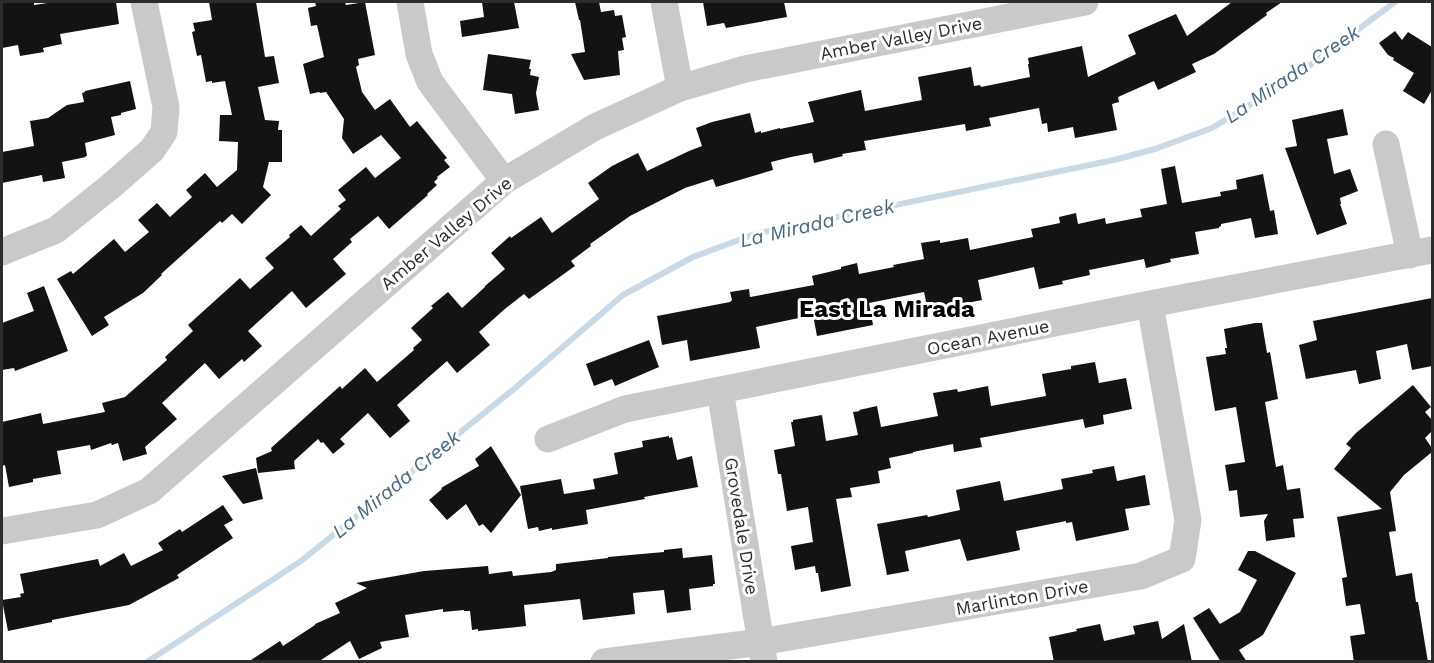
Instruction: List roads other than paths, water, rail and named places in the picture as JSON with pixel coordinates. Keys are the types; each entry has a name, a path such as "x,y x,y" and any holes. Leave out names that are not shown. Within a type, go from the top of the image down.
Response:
{"street":[{"path":"2,252 56,230 152,150 164,132 165,107 144,2"},
{"path":"410,2 419,54 430,82 504,181"},
{"path":"664,2 680,88"},
{"name":"Amber Valley Drive","path":"2,531 98,515 148,491 504,181 595,126 680,88 745,69 1085,2"},
{"path":"1386,144 1421,252"},
{"name":"Ocean Avenue","path":"548,440 625,409 1421,252"},
{"name":"Marlinton Drive","path":"604,662 763,652 1142,576 1182,559 1188,520 1150,304"},
{"name":"Grovedale Drive","path":"720,390 763,652"}],"waterway":[{"name":"La Mirada Creek","path":"147,662 301,561 514,389 623,295 693,257 755,234 1114,160 1155,149 1212,128 1283,85 1395,2"}],"district":[{"name":"East La Mirada","path":"887,309"}]}
